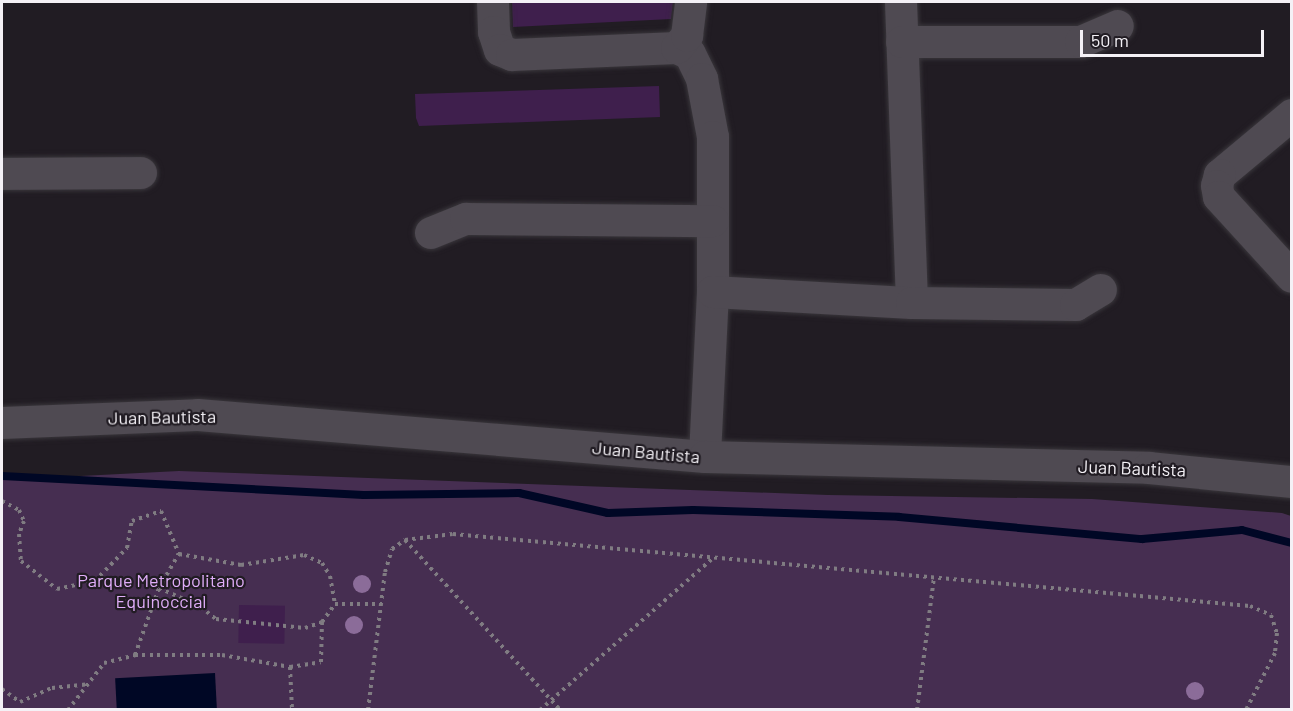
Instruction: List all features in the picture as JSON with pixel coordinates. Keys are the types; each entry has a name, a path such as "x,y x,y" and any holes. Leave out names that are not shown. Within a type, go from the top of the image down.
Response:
{"street":[{"path":"493,2 494,32 500,50 512,55 677,48 690,54 702,79 713,137 713,292 705,457"},
{"path":"677,48 687,36 691,2"},
{"path":"901,2 912,303"},
{"path":"902,42 1081,42 1118,26"},
{"path":"1292,115 1220,175 1217,186 1218,197 1292,277"},
{"path":"2,174 141,173"},
{"path":"431,233 466,219 713,220"},
{"path":"713,292 912,303 1076,305 1101,290"},
{"name":"Juan Bautista","path":"2,423 198,415 705,457 1149,468 1289,477"}],"path":[{"path":"2,501 19,510 24,521 19,534 21,561 57,590 94,581 110,567 127,548 132,521 138,516 161,511 179,554"},
{"path":"368,710 392,549 405,540 453,534 1250,606 1271,615 1277,633 1275,653 1246,710"},
{"path":"405,540 560,710"},
{"path":"135,655 159,588 179,554"},
{"path":"68,710 104,663 135,655 222,655 291,667 321,662 322,622 335,604 330,576 322,563 304,555 241,565 179,554"},
{"path":"540,710 713,558"},
{"path":"918,710 934,577"},
{"path":"159,588 201,607 216,619 305,628 322,622"},
{"path":"335,604 382,604"},
{"path":"291,667 292,710"},
{"path":"2,689 20,702 52,688 89,684"}],"green space":[{"name":"Parque Metropolitano Equinoccial","path":"179,471 828,495 1092,499 1282,513 1291,516 1291,709 2,710 2,480"}],"water":[{"path":"215,673 217,709 117,710 115,678"}],"building":[{"path":"512,2 673,2 671,19 513,27"},
{"path":"659,86 660,117 419,126 416,118 415,94"},
{"path":"239,605 285,606 284,644 238,643"}],"waterway":[{"path":"2,476 364,495 519,493 608,513 693,510 899,517 1142,539 1242,530 1292,543"}]}
